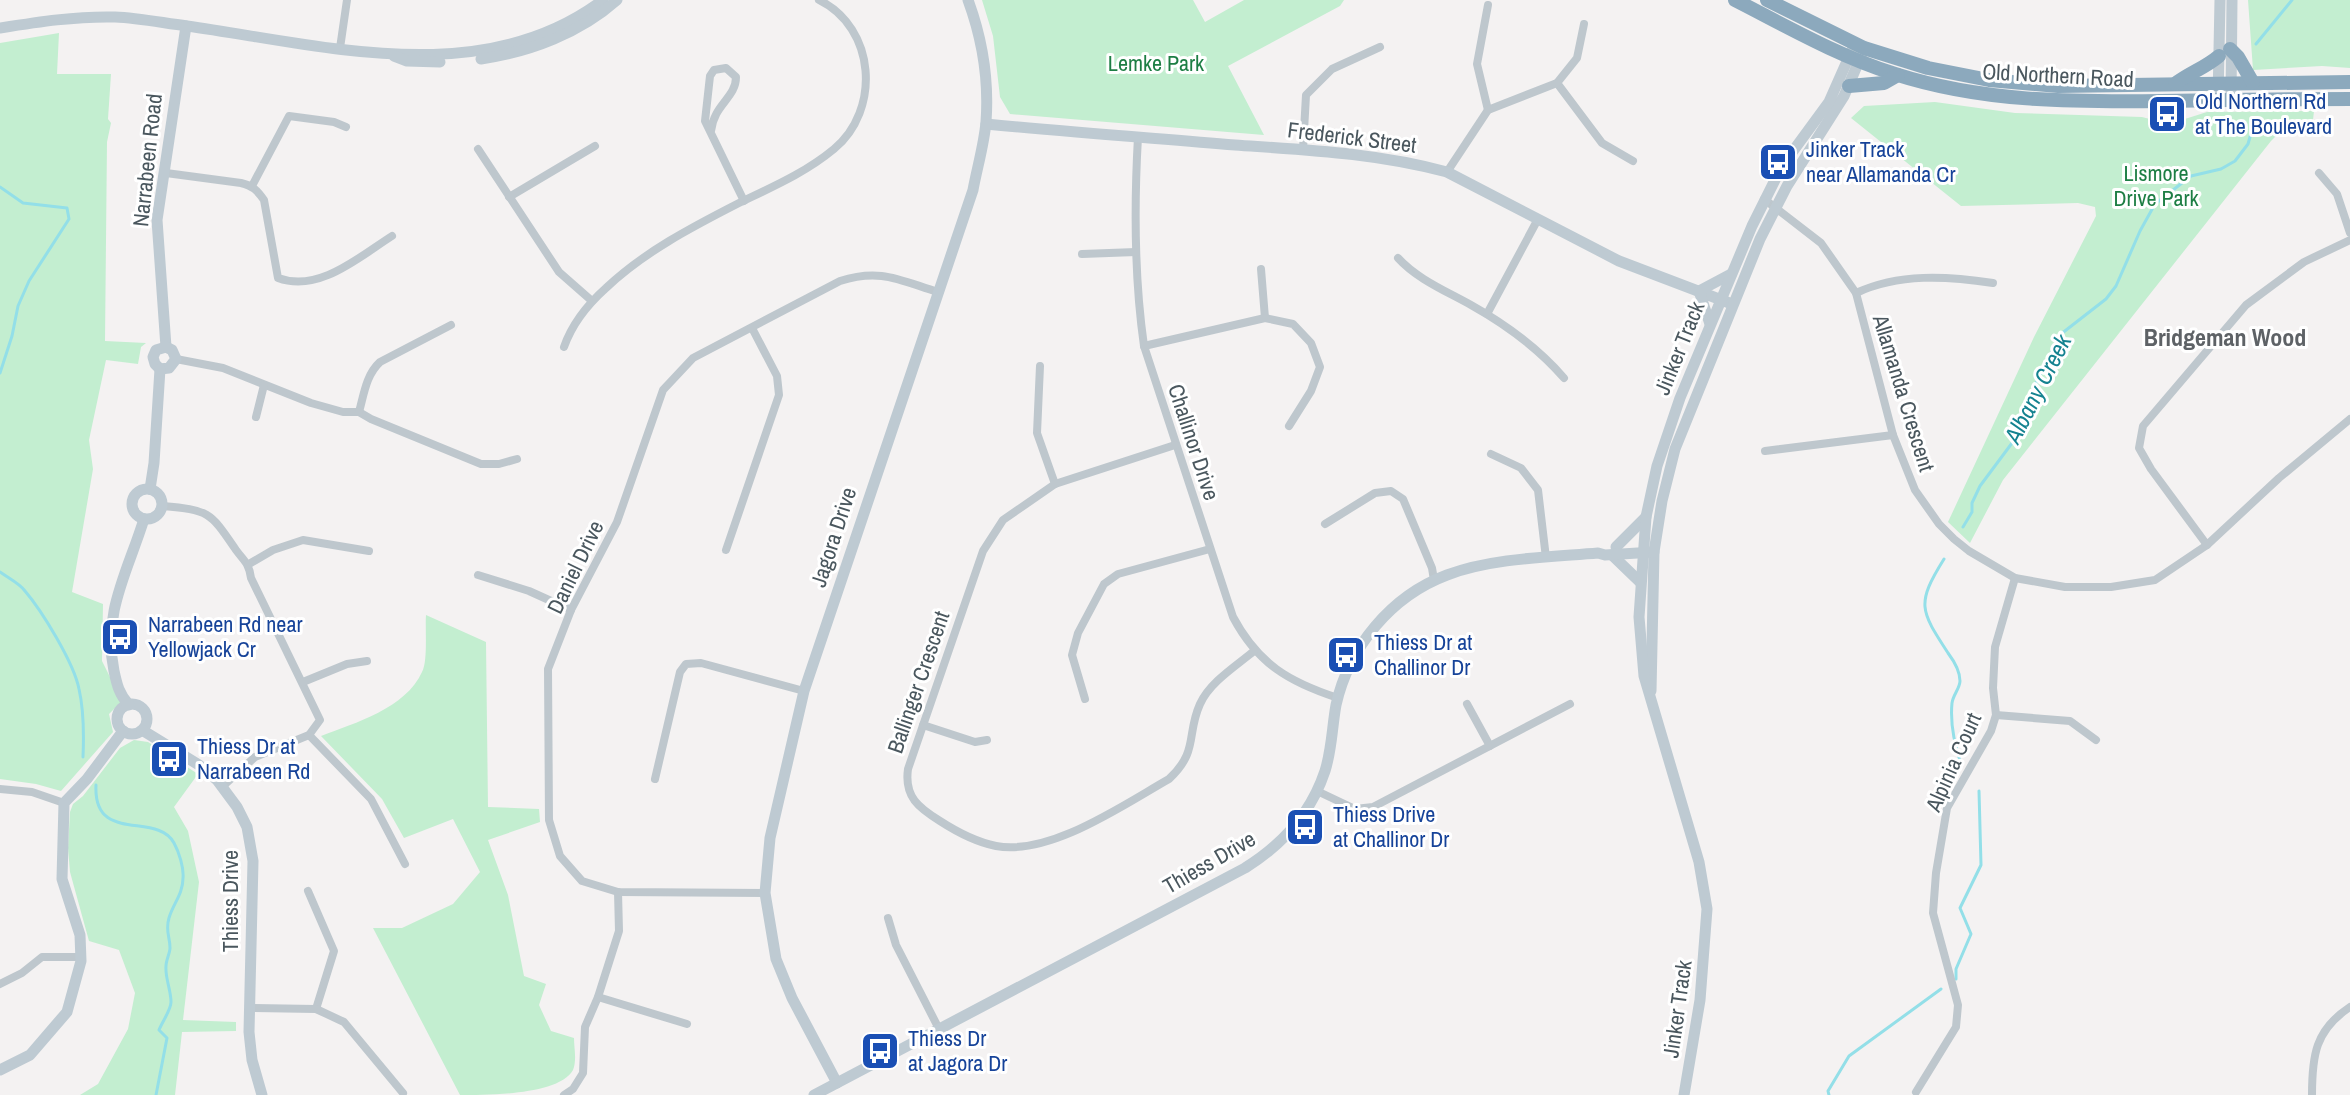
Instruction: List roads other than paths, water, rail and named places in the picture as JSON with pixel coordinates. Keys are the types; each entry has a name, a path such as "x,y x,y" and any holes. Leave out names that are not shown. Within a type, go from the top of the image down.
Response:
{"highway":[{"name":"Old Northern Road","path":"1735,0 1826,48 1989,80 2058,86 2350,82"},
{"name":"Old Northern Road","path":"1767,0 1898,75 1957,90 2016,99 2083,102 2350,99"},
{"path":"2175,84 2225,52 2238,57 2253,83"},
{"path":"1849,86 1884,83 1898,75"}],"street":[{"path":"340,48 347,0"},
{"path":"0,28 51,20 116,17 386,54 469,53 522,43 558,29 603,0"},
{"path":"386,54 407,61 429,62 501,56 572,30 617,0"},
{"path":"564,347 570,331 592,301 624,271 702,222 780,185 833,150 850,131 863,106 866,79 861,48 843,17 819,0"},
{"name":"Jagora Drive","path":"837,1083 792,998 776,959 765,893 770,838 804,691 973,190 986,124 982,51 968,0"},
{"path":"2220,0 2225,52 2224,100"},
{"path":"2225,52 2232,0"},
{"path":"1488,5 1477,64 1488,110"},
{"path":"1447,172 1488,110 1557,83 1577,58 1584,24"},
{"name":"Narrabeen Road","path":"166,347 157,220 186,26"},
{"path":"1303,149 1306,95 1332,69 1380,47"},
{"name":"Jinker Track","path":"1684,1095 1700,1000 1707,909 1699,862 1644,676 1639,617 1640,582 1675,449 1727,302 1775,207 1849,86 1857,53"},
{"name":"Jinker Track","path":"1651,696 1646,517 1663,447 1710,324 1727,302 1731,274 1764,199 1791,152 1829,102 1857,53"},
{"path":"711,131 716,111 737,83 736,77 726,68 714,70 710,76 705,121 744,201"},
{"path":"1557,83 1602,143 1633,161"},
{"path":"252,186 289,116 334,122 346,127"},
{"name":"Frederick Street","path":"986,124 1380,156 1447,172 1619,261 1727,302"},
{"name":"Challinor Drive","path":"1138,137 1136,252 1144,346 1233,617 1254,651 1287,678 1338,698"},
{"path":"509,197 595,146"},
{"path":"478,149 559,272 592,301"},
{"path":"166,173 252,186 264,200 278,278 290,282 324,277 392,236"},
{"path":"2319,173 2337,194 2350,233"},
{"name":"Allamanda Crescent","path":"1764,199 1821,243 1856,293 1893,435 1915,490 1939,524 1969,551 2015,578 2065,587 2111,587 2155,580 2207,545 2279,478 2350,419"},
{"path":"1487,314 1538,219"},
{"path":"2207,545 2139,448 2143,426 2238,312 2304,262 2350,240"},
{"path":"1082,254 1136,252"},
{"path":"1398,258 1408,269 1487,314 1545,356 1564,378"},
{"path":"1261,269 1265,318"},
{"name":"Daniel Drive","path":"765,893 618,892 582,881 560,856 549,820 548,669 571,610 617,522 663,390 693,358 840,281 861,274 886,276 938,292"},
{"path":"1710,324 1699,291 1731,274"},
{"path":"1856,293 1915,277 1958,277 1993,283"},
{"path":"1144,346 1265,318 1293,324 1311,343 1320,367 1311,391 1289,426"},
{"path":"359,412 367,380 380,362 451,325"},
{"path":"726,550 779,395 777,376 752,328"},
{"path":"150,489 160,369 153,357 158,348 166,347 172,350 176,359"},
{"path":"160,369 169,368 176,359"},
{"path":"176,359 223,368 311,403 343,412 359,412 481,464 499,464 517,459"},
{"path":"1040,366 1037,433 1055,484"},
{"path":"256,417 264,385"},
{"path":"1765,451 1893,435"},
{"name":"Ballinger Crescent","path":"1175,445 1055,484 1003,520 983,551 923,725 907,778 908,790 919,808 953,829 986,843 1012,847 1054,841 1169,779 1187,758 1199,706 1206,694 1254,651"},
{"path":"1491,454 1521,468 1538,490 1546,558"},
{"path":"150,489 158,493 162,506 157,515 144,519 135,514 133,500 141,490 150,489"},
{"path":"1325,524 1375,493 1391,491 1403,499 1432,568 1434,580"},
{"path":"162,506 194,509 210,516 221,526 249,564 251,578 320,720 309,735 255,757 223,786"},
{"path":"1640,582 1614,551 1646,517"},
{"path":"129,705 117,720 123,731 132,734 142,730 146,724 144,712 139,706 129,705 120,696 113,664 112,626 120,580 144,519"},
{"path":"249,564 273,550 303,540 369,551"},
{"path":"1085,699 1072,655 1084,621 1104,584 1118,574 1210,549"},
{"name":"Thiess Drive","path":"814,1095 1257,861 1288,834 1317,791 1329,758 1338,698 1349,667 1370,632 1398,603 1434,580 1472,567 1648,549"},
{"path":"478,575 529,591 571,610"},
{"name":"Alpinia Court","path":"1916,1092 1956,1027 1958,1005 1933,913 1947,808 1991,731 1996,715 1993,688 1995,647 2015,578"},
{"path":"303,682 347,664 367,661"},
{"path":"655,779 680,672 686,664 701,663 804,691"},
{"path":"1467,704 1490,746"},
{"path":"1317,791 1355,809 1373,807 1570,704"},
{"path":"1996,715 2070,721 2096,740"},
{"path":"923,725 975,742 987,740"},
{"name":"Thiess Drive","path":"142,730 199,765 223,786 243,817 252,850 249,1008 252,1060 262,1095"},
{"path":"0,1070 30,1055 67,1012 81,957 80,935 62,879 64,803 87,779 123,731"},
{"path":"309,735 371,799 405,864"},
{"path":"0,789 32,792 64,803"},
{"path":"308,891 334,951 316,1009"},
{"path":"564,1095 573,1089 583,1073 585,1027 619,931 618,892"},
{"path":"888,918 896,945 939,1029"},
{"path":"0,984 22,973 42,957 81,957"},
{"path":"598,997 687,1024"},
{"path":"2312,1095 2312,1064 2319,1041 2335,1017 2350,1007"},
{"path":"249,1008 316,1009 344,1022 403,1093"}],"waterway":[{"name":"Albany Creek","path":"2256,44 2292,0"},
{"name":"Albany Creek","path":"1963,527 1972,512 1972,503 1980,486 2015,439 2034,387 2061,334 2106,299 2116,286 2155,204 2191,176 2221,169 2235,161 2248,144 2252,130"},
{"path":"0,187 23,203 67,208 69,219 29,281 18,306 0,373"},
{"name":"Albany Creek","path":"1944,559 1929,587 1925,607 1932,626 1959,673 1960,684 1953,700 1952,718 1961,764"},
{"path":"0,572 20,586 32,600 71,666 82,706 83,757"},
{"path":"96,785 98,803 105,815 115,821 166,834 174,843 182,865 181,889 168,923 170,948 166,970 171,1002 159,1030 167,1038 156,1095"},
{"name":"Albany Creek","path":"1956,979 1956,969 1971,934 1960,908 1981,865 1979,791"},
{"name":"Albany Creek","path":"1829,1095 1828,1091 1849,1056 1941,989"}],"place":[{"name":"Old Northern Rd at The Boulevard","path":"2167,114"},
{"name":"Jinker Track near Allamanda Cr","path":"1778,162"},
{"name":"Narrabeen Rd near Yellowjack Cr","path":"120,637"},
{"name":"Thiess Dr at Challinor Dr","path":"1346,655"},
{"name":"Thiess Dr at Narrabeen Rd","path":"169,759"},
{"name":"Thiess Drive at Challinor Dr","path":"1305,827"},
{"name":"Thiess Dr at Jagora Dr","path":"880,1051"}],"district":[{"name":"Bridgeman Wood","path":"2225,338"}],"park label":[{"name":"Lemke Park","path":"1156,63"},
{"name":"Lismore Drive Park","path":"2156,186"}]}
